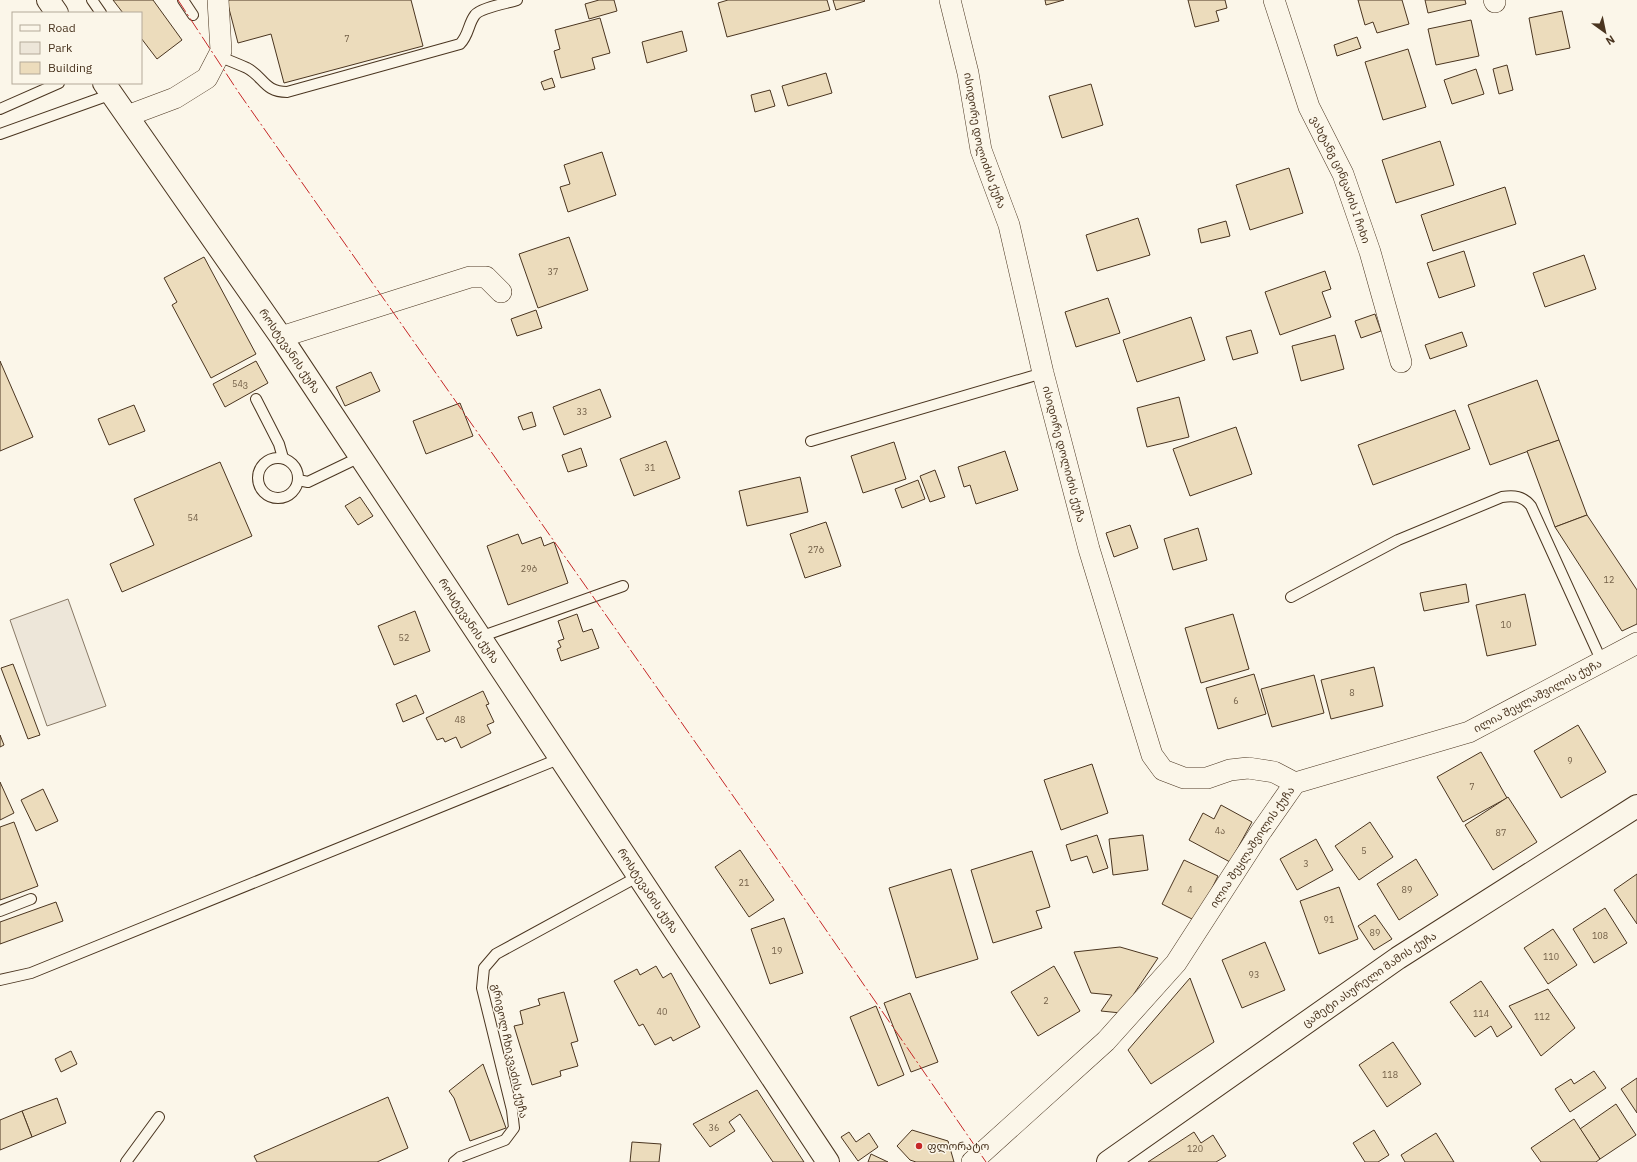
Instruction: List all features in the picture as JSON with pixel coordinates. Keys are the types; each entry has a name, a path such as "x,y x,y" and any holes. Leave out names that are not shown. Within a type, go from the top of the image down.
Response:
{"street":[{"path":"48,0 56,12"},
{"path":"127,116 175,98 208,78 220,51 218,0"},
{"name":"ისიდორე დოლიძის ქუჩა","path":"950,0 968,73 981,150 1009,225 1042,373 1089,549 1152,755 1163,770 1184,778 1207,778 1230,770 1248,768 1274,772 1295,783"},
{"name":"ვახტანგ ცინცაძის I ჩიხი","path":"1274,0 1309,107 1343,174 1370,252 1401,362"},
{"name":"როსტევანის ქუჩა","path":"108,89 281,337 828,1162"},
{"path":"281,337 470,277 486,278 501,292"},
{"name":"ილია შეყლაშვილის ქუჩა","path":"972,1162 1106,1041 1176,963 1260,833 1295,783 1469,732 1637,643"},
{"name":"ცამეტი ასურელი მამის ქუჩა","path":"1108,1162 1398,958 1637,806"}],"lane":[{"path":"92,0 100,12"},
{"path":"183,0 193,15"},
{"path":"218,56 249,69 270,88 277,92 287,92 460,44 466,38 475,14 482,10 517,0"},
{"path":"0,109 57,84"},
{"path":"0,134 108,89"},
{"path":"811,441 1042,373"},
{"path":"256,399 279,444 283,458"},
{"path":"298,480 308,482 360,457"},
{"path":"283,458 294,465 297,471 298,480 294,490 290,494 283,498 270,497 259,488 257,481 260,468 270,459 283,458"},
{"path":"1291,597 1398,540 1502,498 1511,496 1520,497 1526,500 1531,506 1602,662"},
{"path":"480,637 623,586"},
{"path":"0,980 31,973 561,758"},
{"name":"გრიგოლ ჩხიკვაძის ქუჩა","path":"454,1162 460,1157 505,1140 514,1128 512,1110 482,988 484,968 496,954 639,876"},
{"path":"0,910 31,899"},
{"path":"126,1162 158,1117"}],"green space":[{"path":"68,599 106,706 47,726 10,620"}],"building":[{"path":"113,0 153,0 182,40 157,59 142,39 142,12 122,12"},
{"path":"411,0 423,46 284,83 271,34 238,43 227,1"},
{"path":"599,0 614,0 617,11 589,19 585,4"},
{"path":"728,0 827,0 830,10 727,37 718,3"},
{"path":"833,0 864,0 865,1 836,10"},
{"path":"1045,0 1064,0 1046,5"},
{"path":"1188,0 1225,0 1227,8 1216,11 1219,21 1195,27"},
{"path":"1358,0 1402,0 1409,24 1377,33 1373,22 1365,25"},
{"path":"1425,0 1465,0 1466,4 1428,13"},
{"path":"1562,11 1570,48 1536,55 1529,18"},
{"path":"600,18 610,53 592,58 595,69 561,78 554,51 560,49 555,30"},
{"path":"1471,20 1479,56 1436,65 1428,29"},
{"path":"682,31 687,51 647,63 642,42"},
{"path":"1357,37 1361,48 1337,56 1334,45"},
{"path":"1408,49 1426,107 1383,120 1365,62"},
{"path":"1507,65 1513,90 1499,94 1493,69"},
{"path":"1476,69 1484,94 1452,104 1444,80"},
{"path":"826,73 832,93 788,106 782,86"},
{"path":"552,78 555,87 544,90 541,82"},
{"path":"1091,84 1103,125 1062,138 1049,96"},
{"path":"770,90 775,106 755,112 751,95"},
{"path":"1440,141 1454,185 1396,203 1382,160"},
{"path":"602,152 616,195 568,212 560,187 570,184 564,165"},
{"path":"1289,168 1303,213 1250,230 1236,185"},
{"path":"1505,187 1516,224 1433,251 1421,215"},
{"path":"1138,218 1150,255 1097,271 1086,235"},
{"path":"1226,221 1230,236 1201,243 1198,229"},
{"path":"569,237 588,290 538,308 519,254"},
{"path":"1464,251 1475,286 1439,298 1427,263"},
{"path":"1584,255 1596,289 1545,307 1533,273"},
{"path":"204,257 256,354 211,378 172,305 177,302 164,278"},
{"path":"1325,271 1331,289 1322,292 1331,317 1280,335 1265,292"},
{"path":"1108,298 1120,333 1076,347 1065,312"},
{"path":"536,310 542,328 517,336 511,319"},
{"path":"1375,314 1381,331 1361,338 1355,321"},
{"path":"1191,317 1205,360 1137,382 1123,340"},
{"path":"1251,330 1258,353 1233,360 1226,337"},
{"path":"1462,332 1467,346 1430,359 1425,345"},
{"path":"1335,335 1344,369 1301,381 1292,346"},
{"path":"0,361 33,437 0,451"},
{"path":"256,361 268,383 225,407 213,384"},
{"path":"371,372 380,391 345,406 336,387"},
{"path":"1537,380 1559,440 1490,465 1468,405"},
{"path":"600,389 611,417 564,435 553,407"},
{"path":"1179,397 1189,437 1147,447 1137,408"},
{"path":"460,403 473,436 426,454 413,421"},
{"path":"134,405 145,431 109,445 98,419"},
{"path":"1455,410 1470,449 1373,485 1358,445"},
{"path":"532,412 536,426 523,430 518,417"},
{"path":"1236,427 1252,474 1190,496 1173,449"},
{"path":"1559,440 1587,515 1555,527 1527,451"},
{"path":"666,441 680,478 634,496 620,459"},
{"path":"894,442 906,479 863,493 851,456"},
{"path":"581,448 587,466 568,472 562,455"},
{"path":"1005,451 1018,490 976,504 970,485 964,487 958,467"},
{"path":"220,462 252,536 122,592 110,564 154,545 134,499"},
{"path":"935,470 945,497 930,502 920,476"},
{"path":"800,477 808,512 747,526 739,491"},
{"path":"918,480 925,499 902,508 895,489"},
{"path":"360,497 373,516 358,525 345,506"},
{"path":"1587,515 1637,590 1637,624 1622,631 1555,527"},
{"path":"826,522 841,566 805,578 790,534"},
{"path":"1130,525 1138,548 1114,557 1106,533"},
{"path":"1198,528 1207,560 1173,570 1164,539"},
{"path":"518,534 522,544 541,537 544,546 554,542 568,583 508,605 487,546"},
{"path":"1466,584 1469,602 1424,611 1420,593"},
{"path":"1525,594 1536,645 1487,656 1476,605"},
{"path":"415,611 430,651 394,665 378,626"},
{"path":"577,614 583,632 592,629 599,648 561,661 557,649 561,647 558,641 564,639 558,621"},
{"path":"1233,614 1249,669 1201,683 1185,628"},
{"path":"13,664 40,735 28,739 1,668"},
{"path":"1374,667 1383,706 1331,719 1321,680"},
{"path":"1254,674 1266,714 1218,729 1206,688"},
{"path":"1314,675 1324,713 1272,727 1261,689"},
{"path":"483,691 489,704 486,705 494,722 487,725 491,733 461,748 456,737 445,742 443,738 437,740 426,718"},
{"path":"416,695 424,713 403,722 396,704"},
{"path":"1578,725 1606,772 1561,798 1534,751"},
{"path":"0,735 4,745 0,747"},
{"path":"1481,752 1507,798 1463,822 1437,777"},
{"path":"1092,764 1108,813 1061,830 1044,780"},
{"path":"0,782 14,813 0,820"},
{"path":"43,789 58,821 36,831 21,800"},
{"path":"1508,797 1537,842 1493,870 1465,825"},
{"path":"1221,805 1252,822 1230,862 1189,840 1203,813 1214,819"},
{"path":"14,822 38,886 0,900 0,827"},
{"path":"1370,822 1393,857 1359,880 1335,846"},
{"path":"1097,835 1108,868 1093,873 1087,856 1071,861 1066,845"},
{"path":"1143,835 1148,870 1113,875 1109,839"},
{"path":"1316,839 1333,870 1297,890 1280,859"},
{"path":"740,850 774,900 749,917 715,867"},
{"path":"1032,851 1050,907 1036,911 1042,928 993,943 971,870"},
{"path":"1416,859 1438,895 1399,920 1377,884"},
{"path":"1184,860 1218,876 1196,921 1162,904"},
{"path":"951,869 978,959 916,978 889,888"},
{"path":"1637,874 1637,924 1614,890"},
{"path":"1339,887 1358,939 1319,954 1300,901"},
{"path":"56,902 63,921 0,944 0,922"},
{"path":"1605,908 1627,943 1594,963 1573,929"},
{"path":"1375,915 1392,939 1374,950 1358,926"},
{"path":"784,918 803,973 770,984 751,929"},
{"path":"1553,929 1577,965 1548,984 1524,948"},
{"path":"1265,942 1285,990 1242,1008 1222,960"},
{"path":"1120,947 1158,958 1121,1013 1101,1011 1112,995 1091,993 1074,952"},
{"path":"656,966 663,978 671,973 700,1027 673,1041 671,1037 655,1045 643,1024 639,1026 614,981 637,969 640,975"},
{"path":"1054,966 1080,1011 1038,1036 1011,992"},
{"path":"1190,978 1214,1042 1151,1084 1128,1050"},
{"path":"1481,981 1512,1027 1497,1037 1491,1026 1475,1037 1450,1002"},
{"path":"1548,989 1575,1028 1541,1056 1509,1006"},
{"path":"564,992 578,1041 571,1043 578,1066 560,1071 561,1076 532,1085 514,1026 523,1024 520,1011 540,1005 538,999"},
{"path":"910,993 938,1062 911,1072 884,1003"},
{"path":"876,1006 904,1075 878,1086 850,1017"},
{"path":"1393,1042 1421,1084 1387,1107 1359,1065"},
{"path":"71,1051 77,1064 61,1072 55,1059"},
{"path":"483,1064 506,1128 470,1141 454,1098 449,1091"},
{"path":"1594,1071 1606,1088 1570,1112 1555,1089 1571,1079 1574,1084"},
{"path":"1637,1078 1637,1113 1621,1089"},
{"path":"757,1090 804,1162 773,1162 740,1114 729,1122 735,1131 710,1147 693,1124"},
{"path":"388,1097 408,1148 377,1162 257,1162 254,1156"},
{"path":"57,1098 66,1123 32,1137 22,1111"},
{"path":"1616,1104 1636,1135 1600,1159 1580,1129"},
{"path":"22,1111 32,1137 0,1150 0,1120"},
{"path":"1574,1119 1600,1159 1596,1162 1541,1162 1531,1148"},
{"path":"912,1130 948,1141 954,1162 916,1162 910,1160 897,1146"},
{"path":"1374,1130 1389,1155 1378,1162 1365,1162 1353,1143"},
{"path":"849,1132 856,1142 869,1133 878,1147 858,1161 841,1137"},
{"path":"1194,1132 1201,1143 1213,1135 1226,1156 1216,1162 1148,1162"},
{"path":"1436,1133 1454,1162 1405,1162 1401,1155"},
{"path":"632,1142 661,1144 659,1162 630,1162"},
{"path":"871,1154 888,1162 868,1162"}],"power":[{"path":"178,0 239,93 764,840 986,1162"}],"place":[{"name":"ფლორატო","path":"919,1146"}]}
